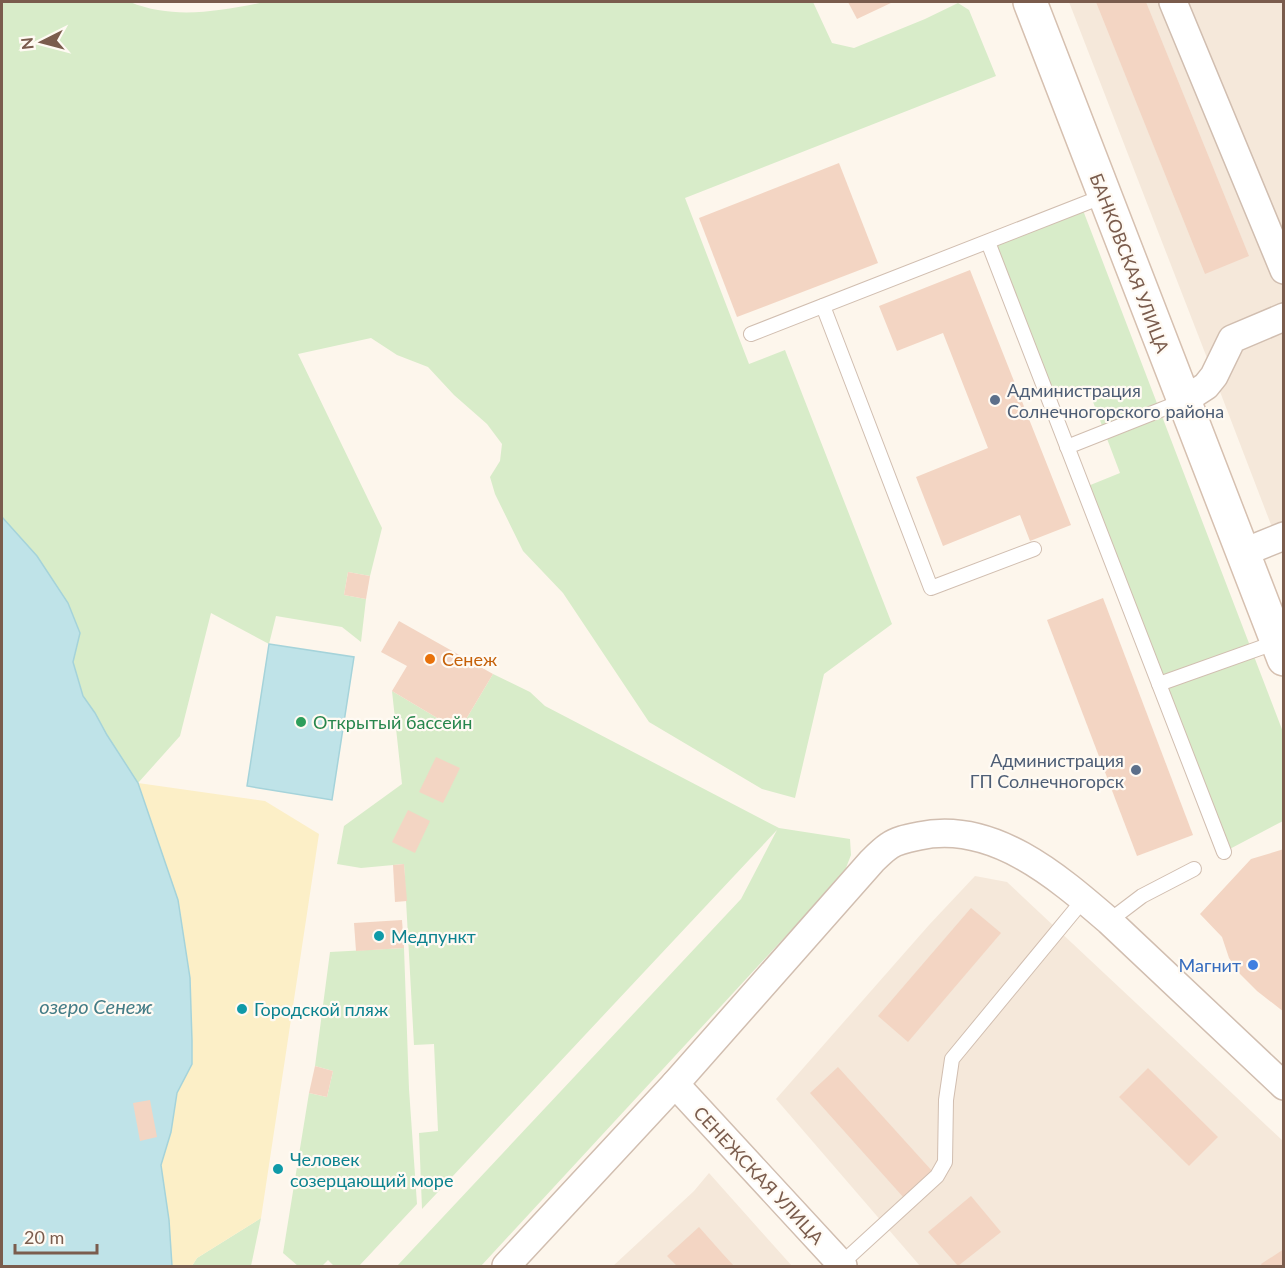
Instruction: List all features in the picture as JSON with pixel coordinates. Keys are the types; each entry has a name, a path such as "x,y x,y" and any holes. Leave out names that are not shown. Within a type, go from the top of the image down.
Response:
{"street":[{"name":"БАНКОВСКАЯ УЛИЦА","path":"1029,2 1280,650"},
{"path":"1173,2 1284,270"},
{"path":"1183,401 1206,386 1214,376 1232,339 1284,317"},
{"path":"1242,553 1284,536"},
{"path":"506,1266 675,1084 872,861 889,845 931,833 952,832 993,842 1017,852 1084,899 1284,1086"},
{"name":"СЕНЕЖСКАЯ УЛИЦА","path":"675,1084 842,1265"}],"lane":[{"path":"751,334 1104,196"},
{"path":"988,242 1224,852"},
{"path":"823,306 931,588 1034,549"},
{"path":"1067,447 1183,401"},
{"path":"1159,684 1280,650"},
{"path":"1109,921 1142,896 1194,869"},
{"path":"842,1265 936,1176 945,1162 946,1100 951,1059 1084,899"}],"shaded area":[{"path":"1069,2 1283,2 1283,556 1214,376"},
{"path":"975,876 1007,882 1283,1141 1283,1266 920,1266 776,1099"},
{"path":"709,1173 792,1266 613,1266 694,1191"}],"green space":[{"path":"2,2 130,2 163,11 197,12 265,2 813,2 832,43 854,48 958,3 969,10 996,76 685,198 749,364 785,350 892,624 824,674 795,798 762,789 649,722 563,593 523,551 495,494 490,477 500,461 502,444 487,424 454,395 428,367 397,355 371,338 298,354 382,528 370,576 348,572 344,595 366,599 361,642 342,627 276,616 269,644 211,613 180,736 138,783 83,696 73,662 80,633 37,556 2,517"},
{"path":"1081,205 1283,732 1283,821 1224,852 1083,488 1120,473 1087,386 1049,400 988,242"},
{"path":"493,674 530,692 545,706 779,828 850,839 851,855 844,873 481,1266 397,1266 741,899 777,830 422,1209 419,1133 438,1131 434,1044 414,1045 404,864 361,868 337,864 344,826 402,784 392,691 459,731"},
{"path":"404,948 409,1089 417,1204 359,1266 334,1266 328,1260 322,1266 298,1266 283,1253 309,1093 327,1097 333,1071 315,1066 330,952"},
{"path":"261,1218 251,1266 192,1266 197,1258"}],"sand":[{"name":"Городской пляж","path":"138,783 265,801 319,834 261,1218 197,1258 192,1266 172,1266 169,1220 161,1165 171,1132 177,1093 192,1064 190,978 178,900"}],"water":[{"name":"озеро Сенеж","path":"2,517 37,556 68,603 80,633 73,662 83,696 138,783 178,900 190,978 192,1064 177,1093 171,1132 161,1165 169,1220 172,1266 2,1266"},
{"name":"Открытый бассейн","path":"269,644 354,657 332,800 247,786"}],"building":[{"path":"848,2 893,2 857,19"},
{"path":"1096,2 1146,2 1249,256 1205,274"},
{"path":"839,163 878,263 737,317 699,218"},
{"name":"Администрация Солнечногорского района","path":"970,270 1071,525 1030,541 1020,515 943,546 916,477 988,448 943,333 897,351 879,306"},
{"path":"348,572 370,576 366,599 344,595"},
{"name":"Администрация ГП Солнечногорск","path":"1103,598 1193,835 1137,856 1047,620"},
{"name":"Сенеж","path":"399,621 493,674 459,731 392,691 407,666 381,652"},
{"path":"436,757 460,768 443,803 419,792"},
{"path":"408,810 430,821 415,853 392,842"},
{"path":"1284,849 1284,1012 1240,974 1229,958 1222,937 1200,914 1251,859"},
{"path":"404,864 407,901 395,902 393,865"},
{"path":"971,908 1001,933 908,1042 878,1016"},
{"name":"Медпункт","path":"402,920 404,948 356,951 354,923"},
{"path":"315,1066 333,1071 327,1097 309,1093"},
{"path":"838,1067 933,1172 904,1198 810,1093"},
{"path":"1148,1068 1218,1137 1189,1166 1119,1097"},
{"path":"150,1100 157,1137 140,1141 133,1103"},
{"path":"971,1196 1001,1232 958,1266 928,1232"},
{"path":"699,1227 734,1266 677,1266 667,1256"},
{"path":"1284,1249 1284,1266 1262,1266 1261,1264"}],"place":[{"name":"Администрация Солнечногорского района","path":"995,400"},
{"name":"Сенеж","path":"430,659"},
{"name":"Открытый бассейн","path":"301,722"},
{"name":"Администрация ГП Солнечногорск","path":"1136,770"},
{"name":"Медпункт","path":"379,936"},
{"name":"Магнит","path":"1253,965"},
{"name":"Городской пляж","path":"242,1009"},
{"name":"Человек созерцающий море","path":"278,1169"}]}
